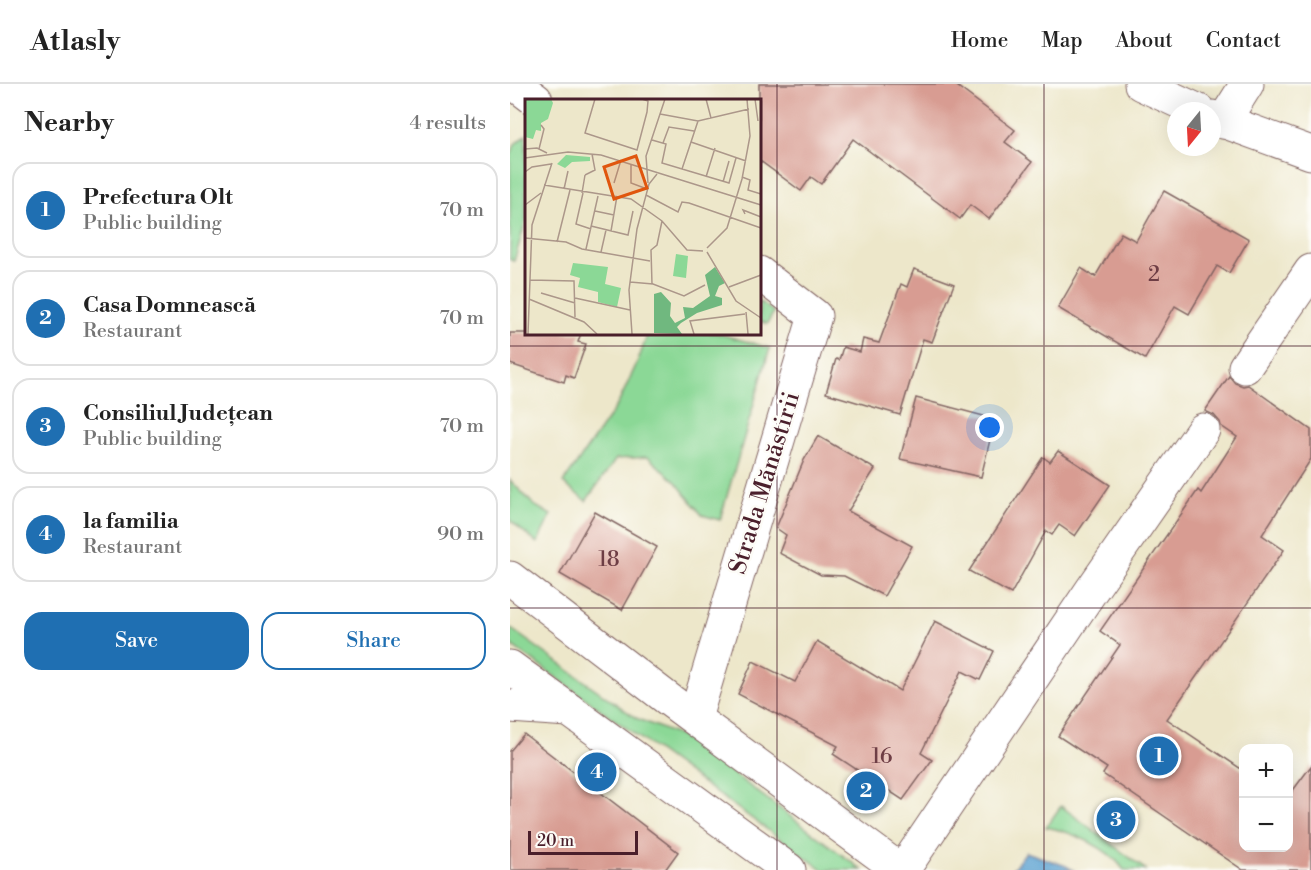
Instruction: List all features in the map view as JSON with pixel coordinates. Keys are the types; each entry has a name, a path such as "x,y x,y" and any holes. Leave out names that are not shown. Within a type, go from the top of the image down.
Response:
{"street":[{"path":"515,84 535,99"},
{"path":"1141,84 1180,102"},
{"path":"1221,109 1247,84"},
{"path":"1221,120 1311,153"},
{"path":"1245,367 1311,271"},
{"name":"Strada Mănăstirii","path":"695,718 815,316 760,274"},
{"path":"510,578 902,870 1203,430"},
{"path":"510,667 789,870"},
{"path":"510,706 569,710"}],"green space":[{"path":"525,136 525,224 514,261 510,260 510,158 515,144"},
{"path":"760,302 774,312 767,324 760,321"},
{"path":"648,334 720,334 770,348 720,520 702,515 675,481 648,457 616,459 586,501 563,483 618,404"},
{"path":"510,480 534,505 551,515 537,543 510,520"},
{"path":"510,628 636,718 687,739 862,870 823,870 510,644"},
{"path":"1061,806 1146,870 1124,870 1109,854 1089,842 1046,827"}],"water":[{"path":"1026,852 1066,866 1073,870 1012,870"}],"building":[{"path":"759,84 954,84 1015,130 1005,142 1032,162 989,219 970,205 960,219 853,139 821,184 811,177 801,191 760,161"},
{"path":"1164,191 1249,239 1229,273 1217,266 1189,314 1175,306 1145,359 1058,308 1081,268 1095,277 1121,233 1136,241"},
{"path":"914,269 954,284 932,342 923,339 900,415 826,393 836,359 839,360 843,347 860,352 863,339 879,343 901,284 907,287"},
{"path":"510,333 581,334 578,342 586,344 574,378 566,375 564,382 510,364"},
{"path":"1229,376 1235,383 1248,385 1311,430 1311,459 1262,535 1284,550 1167,719 1239,768 1239,852 1293,852 1293,790 1311,766 1311,870 1243,870 1103,774 1107,768 1058,736 1120,645 1100,631 1198,490 1201,493 1237,437 1221,426 1214,415 1205,411"},
{"path":"916,398 995,419 981,477 900,459"},
{"path":"818,436 875,469 848,511 912,546 884,596 844,576 821,575 779,553 786,535 776,528 804,460"},
{"path":"1058,451 1110,485 1075,536 1059,525 1052,535 1046,531 1011,594 969,571 1043,457 1050,462"},
{"path":"595,512 657,547 622,610 560,574"},
{"path":"935,621 994,651 980,680 962,671 921,753 932,760 903,800 833,754 838,746 738,694 753,661 795,682 817,641 900,691"},
{"path":"524,734 678,852 665,870 510,870 510,751"}],"place":[{"name":"Prefectura Olt","path":"1159,756"},
{"name":"la familia","path":"597,772"},
{"name":"Casa Domnească","path":"866,791"},
{"name":"Consiliul Județean","path":"1116,820"}]}
